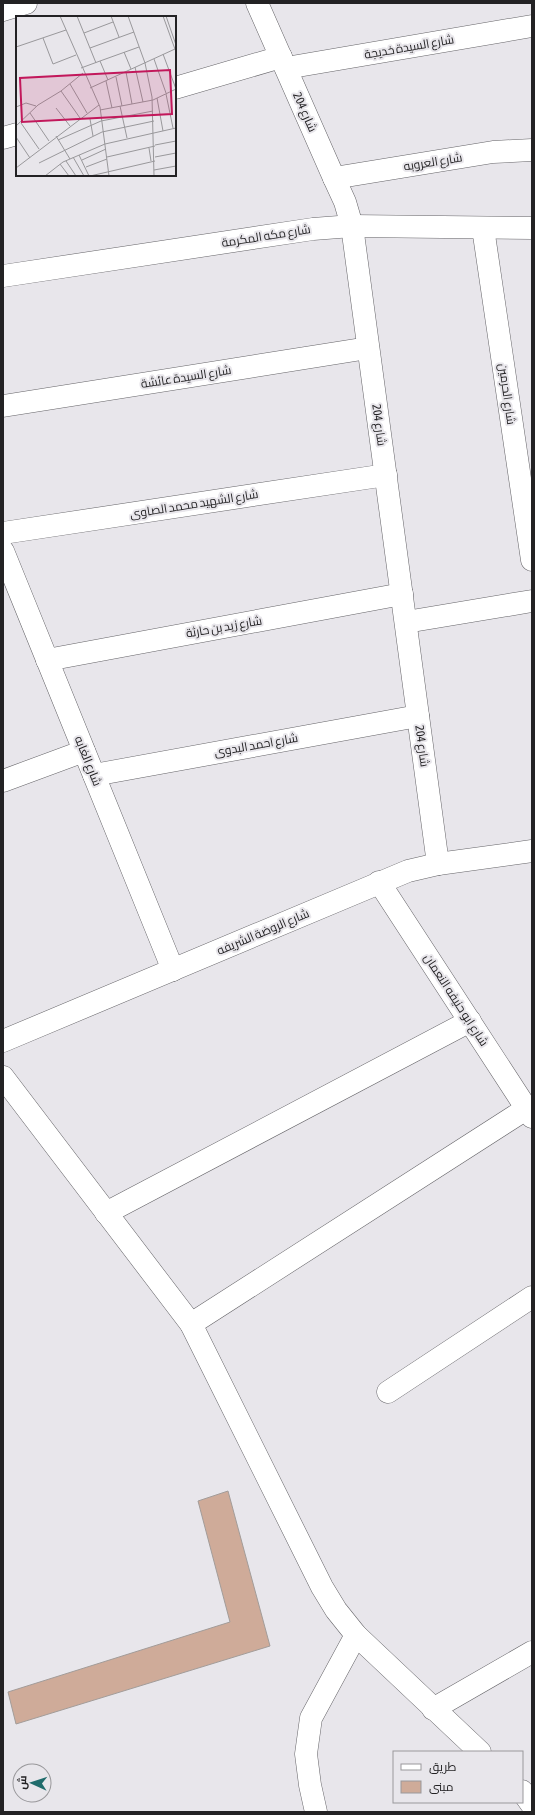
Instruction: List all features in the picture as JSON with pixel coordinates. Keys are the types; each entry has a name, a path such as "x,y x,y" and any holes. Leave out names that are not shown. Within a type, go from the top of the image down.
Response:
{"street":[{"path":"3,10 26,3"},
{"name":"شارع 204","path":"257,3 345,202 352,226 438,864"},
{"name":"شارع السيدة خديجة","path":"176,88 284,63 532,26"},
{"path":"3,138 16,134"},
{"name":"شارع العروبه","path":"334,178 493,152 532,150"},
{"name":"شارع مكه المكرمة","path":"3,276 313,229 352,226 532,228"},
{"name":"شارع الحرمين","path":"483,228 532,560"},
{"name":"شارع السيدة عائشة","path":"3,406 368,348"},
{"name":"شارع الشهيد محمد الصاوى","path":"3,533 386,474"},
{"name":"شارع الغابه","path":"3,551 173,970"},
{"name":"شارع زيد بن حارثة","path":"47,660 402,594"},
{"path":"406,622 532,601"},
{"name":"شارع احمد البدوى","path":"94,775 418,716"},
{"path":"3,781 84,751"},
{"name":"شارع الروضة الشريفه","path":"3,1041 408,871 438,864 532,851"},
{"name":"شارع ابو حنيفه النعمان","path":"379,882 529,1113"},
{"path":"106,1213 470,1021"},
{"path":"3,1076 191,1324 322,1587 336,1610 356,1635 479,1751"},
{"path":"191,1324 529,1113"},
{"path":"388,1392 532,1298"},
{"path":"316,1812 310,1785 306,1754 311,1718 356,1635"},
{"path":"433,1709 532,1652"},
{"path":"523,1792 532,1805"}],"building":[{"path":"228,1491 270,1646 16,1724 8,1692 230,1622 198,1501"}]}
